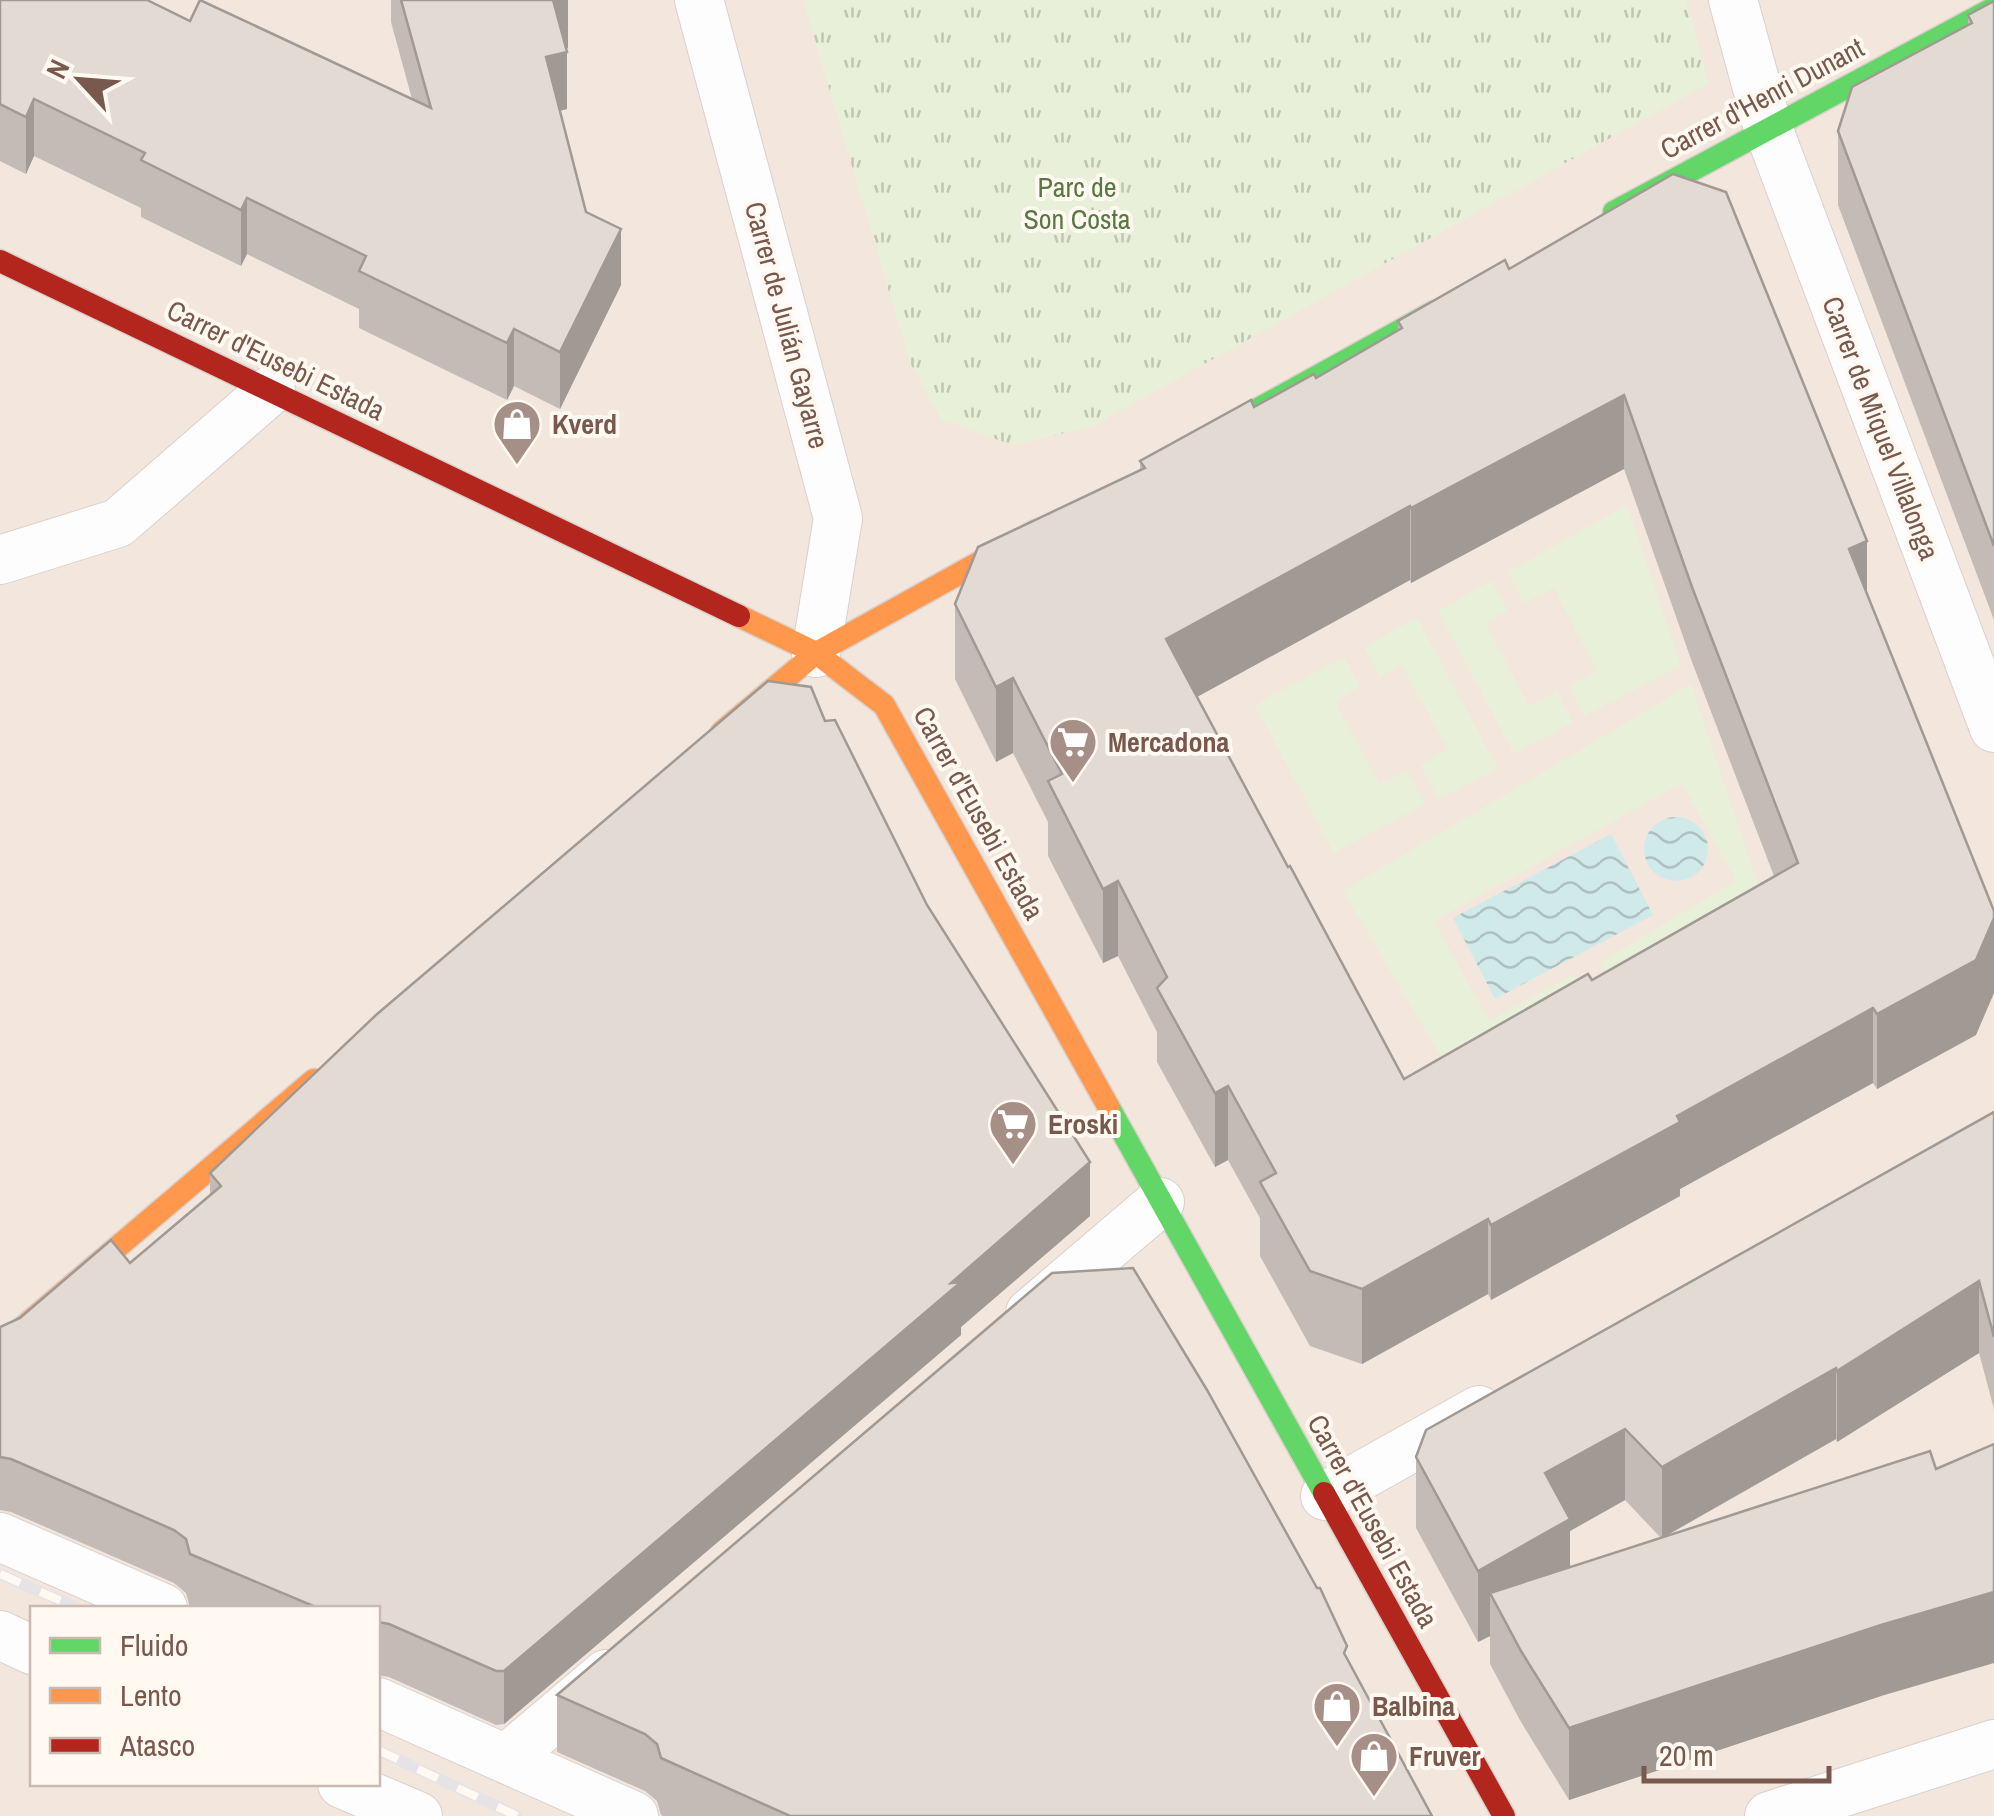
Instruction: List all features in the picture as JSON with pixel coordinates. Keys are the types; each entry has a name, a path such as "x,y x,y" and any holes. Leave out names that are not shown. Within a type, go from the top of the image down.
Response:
{"main road":[{"name":"Carrer d'Henri Dunant","path":"1602,218 1994,8"},
{"name":"Carrer d'Eusebi Estada","path":"0,262 816,652 884,705 1504,1816"},
{"path":"1236,421 1445,306"},
{"path":"710,742 816,652 1061,518"},
{"path":"0,1347 332,1064"}],"street":[{"name":"Carrer de Julián Gayarre","path":"699,0 838,518 816,652"},
{"name":"Carrer de Miquel Villalonga","path":"1733,0 1768,128 1994,728"},
{"path":"0,560 118,523 272,390"},
{"path":"993,1344 1160,1202"},
{"path":"1325,1496 1514,1390"},
{"path":"0,1538 158,1606"},
{"path":"0,1636 30,1649"},
{"path":"507,1758 644,1642"},
{"path":"380,1703 634,1816"},
{"path":"1769,1816 1994,1744"},
{"path":"347,1786 418,1816"}],"shaded area":[{"path":"0,0 1994,0 1994,1816 0,1816"}],"green space":[{"name":"Parc de Son Costa","path":"803,0 1686,0 1709,83 1091,427 1012,445 941,419 910,363"},
{"path":"1627,505 1681,666 1584,716 1569,686 1597,671 1554,588 1524,603 1508,572"},
{"path":"1491,581 1508,611 1485,623 1529,706 1557,692 1573,722 1514,754 1438,611"},
{"path":"1417,618 1498,768 1439,800 1420,765 1448,749 1401,665 1380,677 1364,647"},
{"path":"1344,657 1360,687 1335,701 1379,784 1407,770 1425,804 1334,853 1255,705"},
{"path":"1691,684 1770,920 1620,996 1599,963 1736,881 1682,783 1434,921 1489,1021 1575,974 1595,1013 1458,1085 1343,891"}],"water":[{"path":"1676,817 1699,826 1708,849 1699,872 1676,881 1653,872 1644,849 1653,826"},
{"path":"1611,834 1653,915 1495,999 1453,918"}],"building":[{"path":"0,0 147,0 190,21 200,0 431,108 401,0 553,0 567,52 546,57 586,212 621,229 560,352 514,329 507,343 359,271 366,256 247,198 241,210 141,160 145,153 34,99 26,117 0,104"},
{"path":"1994,1 1994,546 1838,131 1852,87 1972,23 1968,15"},
{"path":"1673,174 1726,192 1867,541 1849,549 1994,918 1976,960 1877,1014 1873,1008 1677,1116 1680,1122 1491,1225 1488,1219 1362,1289 1310,1271 1260,1182 1276,1173 1228,1086 1215,1093 1157,988 1167,977 1118,881 1103,889 1048,781 1062,774 1013,678 996,687 955,604 978,547 1145,468 1140,461 1251,400 1254,407 1314,374 1316,378 1402,328 1398,321 1505,260 1509,269","holes":["1624,395 1692,587 1798,863 1592,980 1588,974 1404,1079 1166,639"]},
{"path":"768,681 811,687 825,721 835,720 927,905 1090,1162 951,1283 961,1282 504,1671 496,1671 380,1622 380,1606 313,1606 190,1554 186,1539 174,1530 0,1457 0,1327 20,1318 111,1240 130,1263 221,1186 210,1173 376,1015"},
{"path":"1994,1112 1994,1337 1979,1281 1837,1371 1836,1368 1662,1467 1625,1429 1545,1473 1570,1519 1478,1571 1416,1457 1426,1430"},
{"path":"1133,1268 1320,1588 1347,1646 1344,1653 1432,1816 790,1816 661,1758 657,1744 645,1734 557,1695 1052,1273"},
{"path":"1994,1444 1994,1592 1881,1625 1569,1728 1490,1593 1930,1451 1936,1469"}],"railway":[{"path":"0,1574 72,1606"},
{"path":"380,1751 517,1816"}],"traffic: fast":[{"path":"1614,212 1994,8"},
{"path":"1251,413 1434,312"},
{"path":"1108,1106 1324,1493"}],"traffic: slow":[{"path":"722,732 816,653 1036,531"},
{"path":"739,616 816,653 884,705 1108,1106"},
{"path":"0,1347 314,1080"}],"traffic: jam":[{"path":"0,261 739,616"},
{"path":"1324,1493 1504,1816"}],"place":[{"name":"Kverd","path":"517,466"},
{"name":"Mercadona","path":"1073,784"},
{"name":"Eroski","path":"1013,1166"},
{"name":"Balbina","path":"1337,1748"},
{"name":"Fruver","path":"1374,1798"}]}
